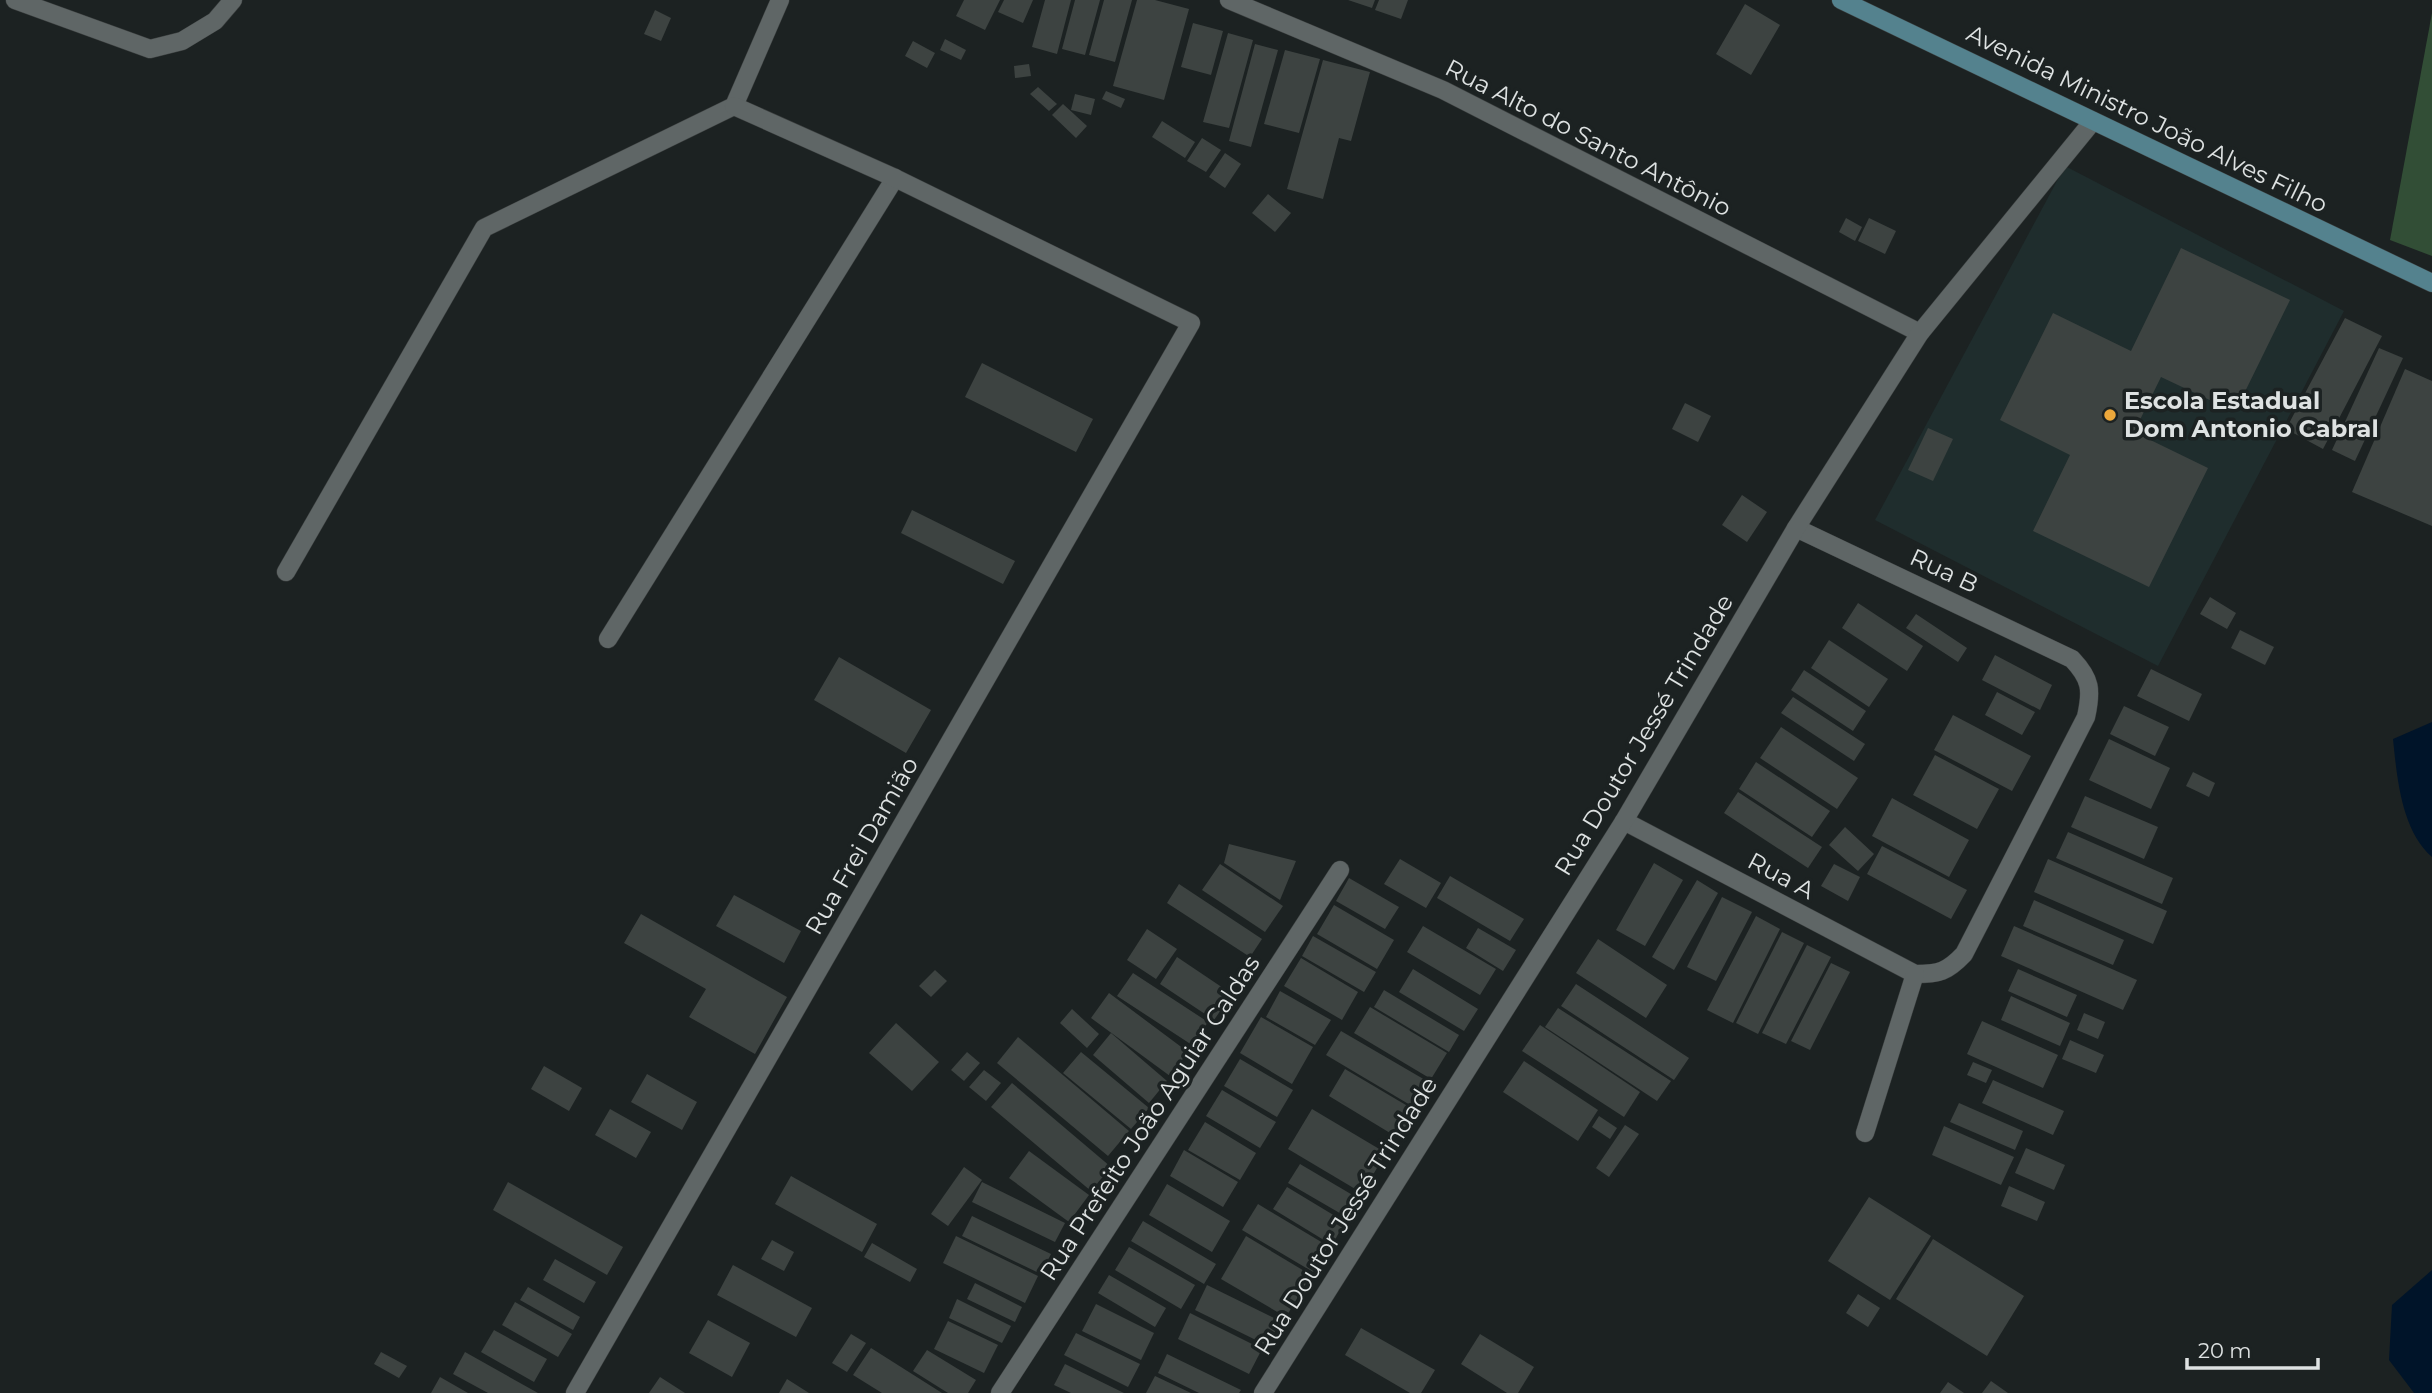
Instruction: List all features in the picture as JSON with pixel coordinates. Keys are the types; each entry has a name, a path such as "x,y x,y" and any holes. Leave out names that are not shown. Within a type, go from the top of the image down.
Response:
{"main road":[{"name":"Avenida Ministro João Alves Filho","path":"1841,0 2432,283"}],"street":[{"path":"15,0 150,49 182,41 215,21 233,0"},
{"path":"286,572 484,228 734,106 780,0"},
{"name":"Rua Alto do Santo Antônio","path":"1228,0 1443,90 1920,333"},
{"path":"608,639 895,178 734,106"},
{"name":"Rua Doutor Jessé Trindade","path":"1263,1393 1623,821 1796,528 1920,333 2093,121"},
{"name":"Rua Frei Damião","path":"575,1393 1191,323 895,178"},
{"name":"Rua B","path":"1796,528 2071,659 2086,674 2091,696 2086,717 1964,954 1951,968 1934,974 1915,974"},
{"name":"Rua A","path":"1623,821 1915,974"},
{"name":"Rua Prefeito João Aguiar Caldas","path":"1000,1393 1340,870"},
{"path":"1865,1133 1915,974"}],"shaded area":[{"name":"Escola Estadual Dom Antonio Cabral","path":"2065,166 2344,311 2158,666 1875,520"}],"green space":[{"path":"2432,13 2432,256 2390,240"}],"water":[{"path":"2432,722 2432,857 2413,833 2407,818 2399,786 2393,739"},
{"path":"2432,1270 2432,1393 2414,1393 2389,1360 2392,1305"}],"building":[{"path":"964,0 1000,0 985,30 956,16"},
{"path":"1004,0 1033,0 1023,23 998,12"},
{"path":"1045,0 1071,0 1057,54 1032,47"},
{"path":"1075,0 1100,0 1085,55 1062,49"},
{"path":"1104,0 1132,0 1115,62 1089,55"},
{"path":"1137,0 1155,0 1189,9 1164,100 1113,86"},
{"path":"1348,0 1375,0 1372,8"},
{"path":"1379,0 1408,0 1401,19 1375,10"},
{"path":"1745,4 1780,25 1751,75 1716,54"},
{"path":"655,10 671,18 661,41 644,34"},
{"path":"1193,23 1223,31 1211,75 1181,67"},
{"path":"1228,33 1253,40 1229,128 1203,122"},
{"path":"945,39 966,50 961,60 940,50"},
{"path":"913,41 935,53 927,68 905,56"},
{"path":"1255,44 1278,50 1251,147 1229,141"},
{"path":"1285,50 1320,59 1299,133 1264,124"},
{"path":"1323,60 1370,72 1351,141 1339,138 1323,199 1287,189"},
{"path":"1029,64 1031,76 1015,78 1014,66"},
{"path":"1038,87 1057,104 1049,111 1030,94"},
{"path":"1106,91 1125,99 1121,108 1102,99"},
{"path":"1075,94 1095,99 1091,115 1071,110"},
{"path":"1063,104 1087,126 1076,138 1052,115"},
{"path":"1162,121 1195,142 1185,158 1152,137"},
{"path":"1202,138 1221,150 1206,172 1187,161"},
{"path":"1225,153 1241,164 1225,188 1209,177"},
{"path":"1268,194 1291,213 1275,232 1252,213"},
{"path":"1846,218 1862,227 1855,241 1839,232"},
{"path":"1869,218 1896,231 1885,254 1858,241"},
{"path":"2181,248 2290,300 2235,412 2161,377 2134,432 2208,468 2149,587 2033,531 2070,455 2000,420 2053,313 2131,351"},
{"path":"2345,318 2382,336 2323,449 2286,429"},
{"path":"2379,348 2403,358 2355,461 2332,450"},
{"path":"982,363 1093,419 1076,452 965,397"},
{"path":"2405,369 2432,381 2432,526 2352,492"},
{"path":"1685,403 1711,416 1698,442 1672,429"},
{"path":"1928,428 1953,439 1933,481 1908,470"},
{"path":"1742,495 1767,512 1747,542 1722,525"},
{"path":"912,510 1015,561 1003,584 901,533"},
{"path":"2210,597 2236,613 2227,629 2200,614"},
{"path":"1858,603 1923,646 1907,671 1842,628"},
{"path":"1916,614 1967,648 1958,662 1906,628"},
{"path":"2240,630 2274,647 2265,665 2231,648"},
{"path":"1829,640 1888,679 1869,707 1811,668"},
{"path":"1995,655 2052,685 2040,710 1982,680"},
{"path":"839,657 931,710 906,753 814,700"},
{"path":"2151,669 2202,694 2189,721 2137,696"},
{"path":"1804,670 1866,711 1853,731 1791,690"},
{"path":"1997,692 2035,712 2022,735 1985,715"},
{"path":"1793,697 1865,744 1854,761 1781,713"},
{"path":"2124,706 2169,727 2155,756 2110,734"},
{"path":"1953,715 2031,756 2012,791 1934,750"},
{"path":"1781,727 1858,778 1837,809 1760,758"},
{"path":"2109,739 2170,768 2151,809 2089,780"},
{"path":"1935,755 1999,789 1977,829 1913,795"},
{"path":"1756,762 1830,811 1812,837 1739,789"},
{"path":"2193,772 2215,783 2209,797 2186,786"},
{"path":"1738,792 1822,847 1808,868 1724,813"},
{"path":"2085,796 2158,827 2144,859 2071,827"},
{"path":"1892,798 1969,840 1949,877 1872,836"},
{"path":"1845,827 1874,854 1858,871 1829,845"},
{"path":"2068,832 2173,878 2162,904 2056,858"},
{"path":"1229,844 1296,861 1280,900 1224,863"},
{"path":"1882,846 1967,890 1951,919 1867,874"},
{"path":"1400,859 1441,883 1426,908 1384,884"},
{"path":"2048,859 2167,911 2153,944 2034,892"},
{"path":"1654,863 1683,880 1645,946 1616,930"},
{"path":"1220,864 1283,906 1265,932 1202,890"},
{"path":"1834,864 1860,877 1848,901 1821,886"},
{"path":"1450,876 1524,919 1510,941 1437,898"},
{"path":"1349,878 1399,907 1385,929 1336,901"},
{"path":"1697,880 1718,893 1674,970 1652,957"},
{"path":"1179,884 1262,939 1250,957 1167,903"},
{"path":"734,895 801,931 784,963 716,926"},
{"path":"1722,897 1752,912 1716,981 1687,967"},
{"path":"2034,900 2124,940 2113,965 2023,926"},
{"path":"1334,905 1394,940 1377,969 1317,934"},
{"path":"641,914 787,997 755,1054 689,1017 706,989 624,943"},
{"path":"1756,916 1780,929 1733,1023 1707,1010"},
{"path":"1423,926 1496,969 1480,995 1407,952"},
{"path":"2014,926 2137,980 2123,1010 2001,956"},
{"path":"1478,928 1516,950 1503,971 1466,948"},
{"path":"1147,929 1177,949 1156,979 1127,960"},
{"path":"1782,932 1804,943 1758,1034 1736,1023"},
{"path":"1313,936 1376,972 1364,992 1302,956"},
{"path":"1598,939 1667,985 1646,1018 1576,973"},
{"path":"1807,945 1831,957 1786,1044 1762,1033"},
{"path":"1177,957 1232,994 1214,1020 1160,984"},
{"path":"1301,958 1358,992 1342,1020 1284,986"},
{"path":"1831,963 1850,972 1810,1050 1791,1041"},
{"path":"1413,969 1478,1009 1464,1031 1399,992"},
{"path":"2018,969 2077,995 2067,1017 2008,991"},
{"path":"935,970 947,981 931,997 919,986"},
{"path":"1133,973 1208,1022 1192,1045 1117,996"},
{"path":"1576,984 1689,1058 1674,1080 1561,1006"},
{"path":"1384,990 1459,1035 1449,1052 1374,1007"},
{"path":"1280,991 1331,1020 1315,1045 1266,1017"},
{"path":"1109,993 1188,1052 1170,1076 1091,1018"},
{"path":"2011,996 2070,1023 2060,1046 2001,1020"},
{"path":"1370,1007 1447,1053 1431,1079 1354,1033"},
{"path":"1558,1008 1671,1081 1657,1101 1545,1027"},
{"path":"1072,1009 1099,1034 1087,1048 1060,1023"},
{"path":"2084,1013 2105,1022 2098,1039 2077,1030"},
{"path":"1261,1017 1313,1047 1292,1084 1240,1053"},
{"path":"1982,1021 2058,1055 2043,1088 1967,1054"},
{"path":"896,1023 939,1062 912,1091 869,1053"},
{"path":"1540,1025 1640,1092 1624,1117 1522,1051"},
{"path":"1341,1031 1432,1084 1417,1109 1326,1055"},
{"path":"1111,1033 1167,1081 1149,1103 1093,1055"},
{"path":"1018,1037 1129,1131 1108,1156 997,1063"},
{"path":"2070,1040 2104,1055 2096,1073 2062,1059"},
{"path":"967,1052 980,1063 964,1081 951,1070"},
{"path":"1081,1052 1149,1108 1131,1129 1063,1073"},
{"path":"1240,1059 1293,1090 1277,1117 1224,1086"},
{"path":"1524,1061 1598,1110 1578,1141 1503,1092"},
{"path":"1973,1062 1992,1070 1986,1083 1967,1075"},
{"path":"544,1066 582,1088 569,1111 531,1089"},
{"path":"1345,1069 1416,1111 1400,1139 1329,1096"},
{"path":"984,1070 1001,1083 986,1101 969,1087"},
{"path":"647,1074 697,1102 682,1130 631,1102"},
{"path":"1993,1080 2064,1111 2053,1135 1982,1103"},
{"path":"1012,1083 1111,1167 1091,1191 991,1107"},
{"path":"1222,1090 1276,1122 1260,1148 1206,1116"},
{"path":"1959,1103 2023,1131 2015,1150 1950,1122"},
{"path":"610,1109 651,1132 636,1158 595,1135"},
{"path":"1312,1109 1386,1153 1362,1193 1288,1149"},
{"path":"1599,1116 1617,1128 1610,1139 1592,1127"},
{"path":"1205,1122 1256,1153 1240,1180 1188,1150"},
{"path":"1625,1125 1639,1134 1609,1177 1596,1168"},
{"path":"1944,1126 2014,1157 2001,1185 1932,1155"},
{"path":"2026,1148 2065,1165 2054,1190 2015,1173"},
{"path":"1184,1150 1238,1182 1223,1207 1170,1176"},
{"path":"1029,1151 1089,1195 1069,1222 1009,1178"},
{"path":"1300,1164 1361,1200 1350,1219 1288,1183"},
{"path":"964,1167 982,1180 948,1226 931,1214"},
{"path":"791,1176 877,1224 862,1252 775,1204"},
{"path":"508,1182 623,1247 607,1275 493,1210"},
{"path":"982,1182 1065,1223 1055,1242 972,1202"},
{"path":"1167,1184 1230,1221 1212,1252 1149,1215"},
{"path":"2009,1186 2045,1202 2037,1221 2001,1206"},
{"path":"1287,1187 1345,1222 1332,1245 1273,1209"},
{"path":"1869,1197 1931,1236 1890,1300 1828,1261"},
{"path":"1258,1204 1328,1246 1313,1272 1242,1230"},
{"path":"972,1216 1051,1254 1041,1274 962,1236"},
{"path":"1143,1221 1216,1264 1204,1284 1131,1241"},
{"path":"956,1236 1038,1276 1025,1303 943,1263"},
{"path":"1246,1236 1311,1275 1286,1317 1221,1279"},
{"path":"1933,1239 2024,1296 1987,1356 1896,1299"},
{"path":"772,1240 794,1252 784,1271 761,1259"},
{"path":"872,1243 917,1269 910,1282 864,1257"},
{"path":"1129,1247 1195,1285 1181,1309 1115,1270"},
{"path":"555,1259 596,1282 584,1303 543,1280"},
{"path":"733,1265 812,1308 796,1337 717,1295"},
{"path":"1109,1275 1166,1308 1155,1327 1098,1293"},
{"path":"975,1283 1022,1307 1015,1322 967,1299"},
{"path":"1207,1285 1280,1321 1268,1346 1195,1310"},
{"path":"528,1287 580,1317 573,1330 520,1300"},
{"path":"1858,1294 1880,1308 1868,1327 1846,1313"},
{"path":"957,1299 1011,1326 1002,1343 949,1318"},
{"path":"515,1302 572,1334 558,1357 502,1325"},
{"path":"1096,1304 1154,1333 1141,1360 1082,1331"},
{"path":"1190,1313 1262,1349 1249,1374 1178,1339"},
{"path":"708,1320 750,1343 732,1377 689,1353"},
{"path":"948,1321 998,1345 984,1373 934,1349"},
{"path":"1361,1328 1435,1370 1421,1393 1410,1393 1345,1355"},
{"path":"494,1330 547,1359 534,1382 481,1352"},
{"path":"1076,1333 1140,1364 1128,1387 1064,1355"},
{"path":"851,1334 866,1343 847,1372 832,1363"},
{"path":"1480,1334 1534,1367 1518,1393 1507,1393 1461,1364"},
{"path":"871,1348 942,1393 882,1393 853,1375"},
{"path":"927,1350 976,1380 968,1393 948,1393 913,1371"},
{"path":"381,1352 407,1366 399,1378 374,1364"},
{"path":"465,1352 538,1393 488,1393 453,1374"},
{"path":"1167,1354 1241,1390 1239,1393 1199,1393 1158,1373"},
{"path":"1065,1364 1124,1393 1071,1393 1054,1385"},
{"path":"1155,1376 1191,1393 1146,1393"},
{"path":"440,1377 468,1393 431,1393"},
{"path":"660,1377 685,1393 649,1393"},
{"path":"787,1379 809,1393 779,1393"},
{"path":"1991,1381 2008,1393 1982,1393"},
{"path":"1948,1382 1964,1393 1940,1393"}],"place":[{"name":"Escola Estadual Dom Antonio Cabral","path":"2110,415"}]}
